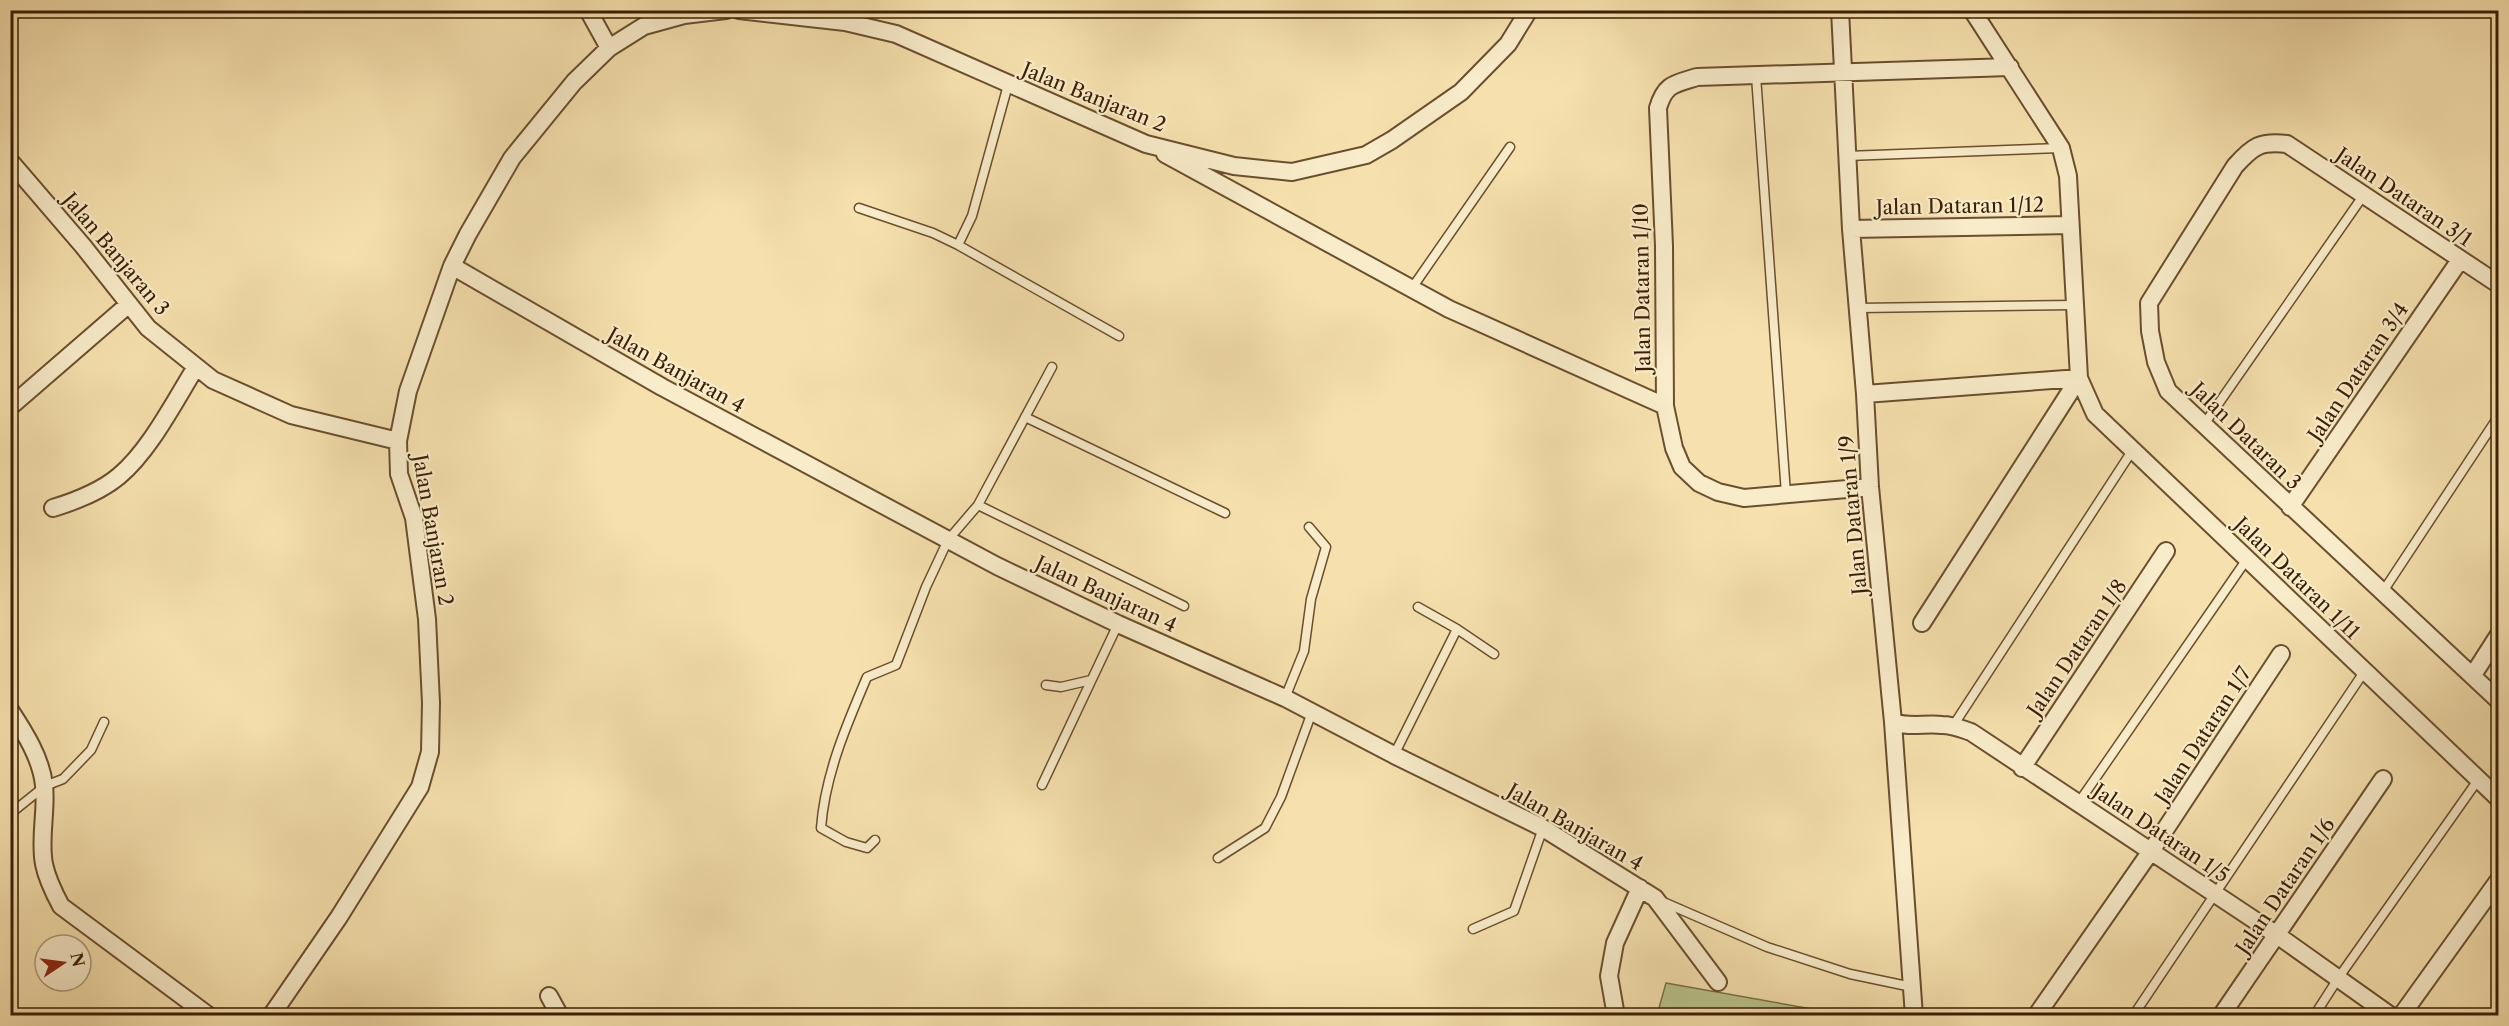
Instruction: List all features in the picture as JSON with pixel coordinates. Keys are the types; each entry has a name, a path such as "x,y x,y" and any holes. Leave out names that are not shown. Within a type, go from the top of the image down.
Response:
{"street":[{"path":"588,10 609,48"},
{"name":"Jalan Banjaran 2","path":"271,1016 339,917 420,787 430,752 431,703 427,619 414,519 399,474 398,441 408,391 452,266 512,158 574,82 609,48 644,26 684,15 726,10"},
{"name":"Jalan Banjaran 2","path":"739,10 845,22 896,34 1146,144 1234,166 1292,172 1366,155 1392,140 1461,92 1508,44 1529,10"},
{"name":"Jalan Dataran 1/9","path":"1840,10 1851,229 1859,308 1870,487 1893,722 1914,1016"},
{"path":"1923,623 2079,378 2068,176 2061,148 1972,10"},
{"name":"Jalan Dataran 1/10","path":"1870,487 1744,498 1719,492 1699,483 1682,467 1674,448 1665,406 1664,246 1658,108 1662,94 1674,84 1697,77 2010,67"},
{"name":"Jalan Dataran 3","path":"2288,144 2269,142 2250,149 2235,166 2149,303 2150,331 2156,362 2168,391 2205,423 2290,507 2499,700"},
{"path":"1146,144 1449,309 1665,406"},
{"name":"Jalan Dataran 3/1","path":"2288,144 2363,196 2499,284"},
{"name":"Jalan Banjaran 3","path":"10,160 148,328 213,380 291,415 398,441"},
{"name":"Jalan Dataran 1/12","path":"1851,229 2070,225"},
{"name":"Jalan Dataran 3/4","path":"2290,507 2460,260"},
{"name":"Jalan Banjaran 4","path":"452,266 662,387 997,566 1118,624 1285,698 1394,755 1543,828 1655,898 1718,982"},
{"path":"10,407 129,304"},
{"path":"52,508 96,492 119,476 144,448 196,367"},
{"path":"1865,394 2079,378"},
{"name":"Jalan Dataran 1/11","path":"2079,378 2095,414 2499,798"},
{"name":"Jalan Dataran 1/8","path":"2022,768 2166,552"},
{"path":"2473,675 2499,636"},
{"name":"Jalan Dataran 1/7","path":"2036,1016 2151,851 2281,654"},
{"path":"10,711 27,736 41,767 45,786 44,862 50,885 61,906 209,1016"},
{"name":"Jalan Dataran 1/5","path":"1893,722 1906,727 1923,724 1953,726 1971,732 2022,768 2079,802 2214,895 2277,935 2391,1016"},
{"name":"Jalan Dataran 1/6","path":"2220,1016 2383,779"},
{"path":"2401,1016 2499,881"},
{"path":"1616,1016 1610,976 1615,943 1640,888"},
{"path":"549,996 560,1016"}],"lane":[{"path":"1756,76 1786,494"},
{"path":"958,245 972,216 1008,85"},
{"path":"1412,288 1510,147"},
{"path":"1847,156 2061,148"},
{"path":"2205,423 2363,196"},
{"path":"859,208 933,232 1119,336"},
{"path":"1859,308 2075,305"},
{"path":"875,840 867,848 846,842 821,828 824,798 845,729 867,677 896,665 926,587 948,540 978,505 1052,367"},
{"path":"1025,417 1225,513"},
{"path":"2382,593 2499,417"},
{"path":"1953,726 2132,451"},
{"path":"978,505 1184,606"},
{"path":"1285,698 1304,651 1311,599 1326,547 1309,527"},
{"path":"2079,802 2247,559"},
{"path":"1418,607 1457,629 1494,654"},
{"path":"1042,785 1118,624"},
{"path":"1394,755 1457,629"},
{"path":"2133,1016 2364,672"},
{"path":"1046,685 1061,687 1091,680"},
{"path":"1218,858 1265,828 1281,797 1312,711"},
{"path":"10,814 45,786 63,779 91,750 104,722"},
{"path":"2314,1016 2478,780"},
{"path":"1473,929 1514,911 1543,828"},
{"path":"1655,898 1767,947 1850,974 1912,987"},
{"path":"2494,1016 2499,1008"}],"green space":[{"path":"1666,983 1846,1015 1657,1015"}]}
